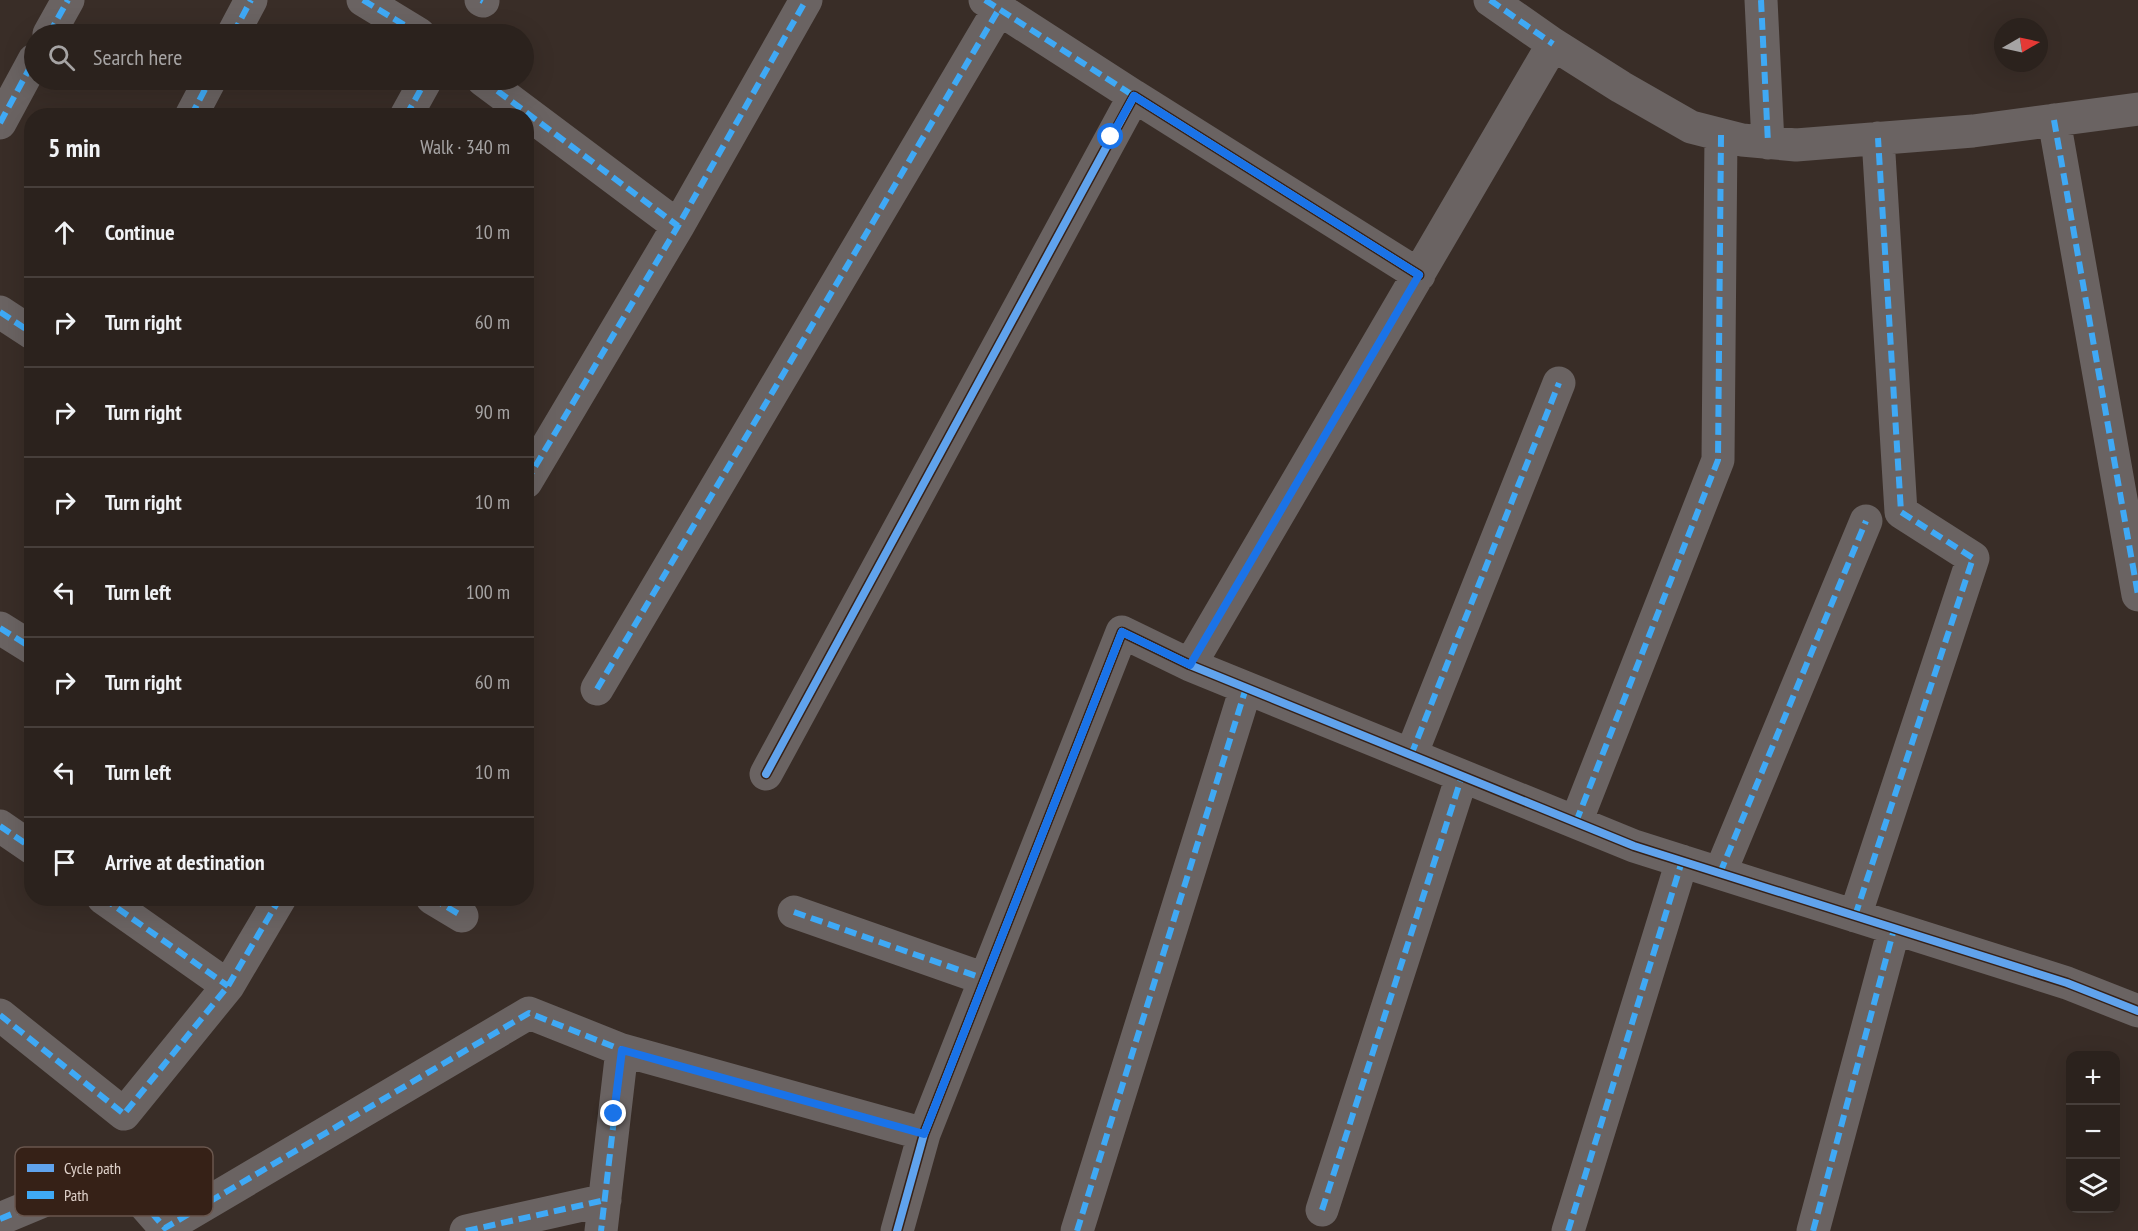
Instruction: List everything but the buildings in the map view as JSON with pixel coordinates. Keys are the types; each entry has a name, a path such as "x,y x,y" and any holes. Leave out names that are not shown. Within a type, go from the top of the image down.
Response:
{"street":[{"path":"55,24 68,0"},
{"path":"238,24 251,0"},
{"path":"363,0 402,24"},
{"path":"534,469 678,226 806,0"},
{"path":"1490,0 1553,44 1690,128 1742,140 1796,145 1973,131 2138,109"},
{"path":"1761,0 1768,143"},
{"path":"597,689 992,4 1419,275"},
{"path":"1190,665 1553,44"},
{"path":"0,123 24,79"},
{"path":"195,108 205,90"},
{"path":"410,108 420,90"},
{"path":"496,90 520,108"},
{"path":"766,774 1134,96"},
{"path":"534,118 678,226"},
{"path":"2054,120 2138,595"},
{"path":"1576,822 1718,460 1721,135"},
{"path":"1855,916 1973,558 1902,512 1878,138"},
{"path":"0,312 24,328"},
{"path":"1411,755 1559,383"},
{"path":"1720,873 1866,522"},
{"path":"0,628 24,643"},
{"path":"897,1231 924,1134 1122,632 1190,665 1634,846 2067,983 2138,1011"},
{"path":"1077,1231 1246,688"},
{"path":"1322,1210 1462,776"},
{"path":"0,826 24,842"},
{"path":"1568,1231 1682,861"},
{"path":"114,906 228,986"},
{"path":"0,1015 124,1114 228,986 275,906"},
{"path":"445,906 462,916"},
{"path":"794,912 985,979"},
{"path":"1813,1231 1894,929"},
{"path":"213,1201 529,1013 622,1050 924,1134"},
{"path":"466,1231 603,1216 622,1050"},
{"path":"0,1219 15,1213"},
{"path":"153,1216 165,1230 188,1216"}],"marked path":[{"path":"55,24 68,0"},
{"path":"238,24 251,0"},
{"path":"363,0 403,24"},
{"path":"534,469 678,226 806,0"},
{"path":"985,0 1134,96"},
{"path":"1490,0 1553,44"},
{"path":"1761,0 1768,143"},
{"path":"597,689 999,9"},
{"path":"0,123 24,79"},
{"path":"195,108 205,90"},
{"path":"410,108 420,90"},
{"path":"496,90 520,108"},
{"path":"534,118 678,226"},
{"path":"2054,120 2138,595"},
{"path":"1576,822 1718,460 1721,135"},
{"path":"1855,916 1973,558 1901,512 1878,138"},
{"path":"0,312 24,328"},
{"path":"1411,755 1559,383"},
{"path":"1720,873 1866,521"},
{"path":"0,628 24,643"},
{"path":"1077,1231 1246,688"},
{"path":"1322,1210 1462,776"},
{"path":"0,826 24,842"},
{"path":"1568,1231 1682,861"},
{"path":"114,906 228,986"},
{"path":"0,1015 124,1114 228,986 275,906"},
{"path":"445,906 462,916"},
{"path":"794,912 985,979"},
{"path":"1813,1231 1894,929"},
{"path":"213,1200 529,1013 622,1050 601,1231"},
{"path":"622,1050 924,1134"},
{"path":"466,1231 605,1200"},
{"path":"0,1219 15,1213"},
{"path":"154,1216 165,1228 185,1216"}],"cycle path":[{"path":"766,774 1134,96 1419,275"},
{"path":"897,1231 924,1134 1122,632 1190,665 1634,846 2067,983 2138,1011"}],"route":[{"path":"614,1114 622,1050 924,1134 1122,632 1190,665 1419,275 1134,96 1111,137"}]}
